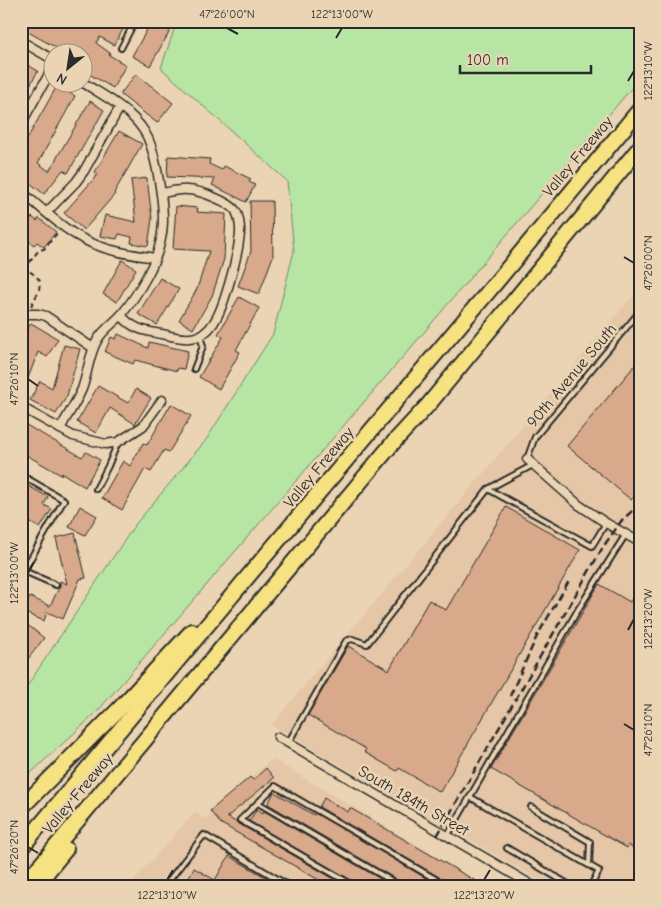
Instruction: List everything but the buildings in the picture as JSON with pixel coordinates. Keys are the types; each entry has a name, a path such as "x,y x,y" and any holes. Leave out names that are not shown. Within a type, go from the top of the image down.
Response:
{"highway":[{"name":"Valley Freeway","path":"21,848 641,108"},
{"path":"21,860 641,119"},
{"name":"Valley Freeway","path":"22,887 392,444 429,404 641,146"},
{"path":"21,808 120,709 203,619 250,574"},
{"path":"35,887 75,838 76,822"}],"street":[{"path":"21,41 42,53"},
{"path":"21,124 42,86"},
{"path":"60,429 81,390 93,348 104,331 121,315 146,277 155,258 163,233 162,193 151,143 144,130 120,107 92,89"},
{"path":"47,212 84,171 120,107"},
{"path":"121,315 128,323 143,331 188,338 200,336 211,326 222,306 240,240 239,218 236,210 226,203 200,192 180,190 162,193"},
{"path":"21,191 75,235 91,244 111,250 155,258"},
{"path":"21,314 46,316 93,348"},
{"path":"21,407 73,436 106,444 118,442 143,426 162,400"},
{"path":"527,459 579,504 606,523 641,543"},
{"name":"South 184th Street","path":"278,737 535,887"}],"lane":[{"path":"121,48 135,21"},
{"name":"90th Avenue South","path":"527,459 535,436 641,310"},
{"path":"194,369 203,346 200,336"},
{"path":"96,489 118,442"},
{"path":"288,743 346,642 352,639 367,644 488,488 533,465"},
{"path":"21,475 64,500 21,578"},
{"path":"488,488 592,546 606,523"},
{"path":"448,835 580,608 626,534"},
{"path":"24,571 56,585"},
{"path":"356,887 240,820 275,786 449,887"},
{"path":"470,797 599,871 590,887"},
{"path":"258,803 402,887"},
{"path":"531,807 590,842 589,865"},
{"path":"164,887 204,836 291,887"},
{"path":"507,848 573,887"},
{"path":"635,887 641,878"}],"path":[{"path":"33,303 39,291 40,281 26,269 26,266 38,251 44,249 57,233"}],"shaded area":[{"path":"641,286 641,887 551,887 271,725"},
{"path":"272,759 488,887 128,887 195,812 205,819"}],"green space":[{"path":"177,21 641,21 641,77 96,713 21,782 21,695 134,526 206,440 273,334 294,251 287,181 161,68"}],"railway":[{"path":"437,836 603,547 622,520 641,503"},
{"path":"510,696 537,636 569,581"}]}
